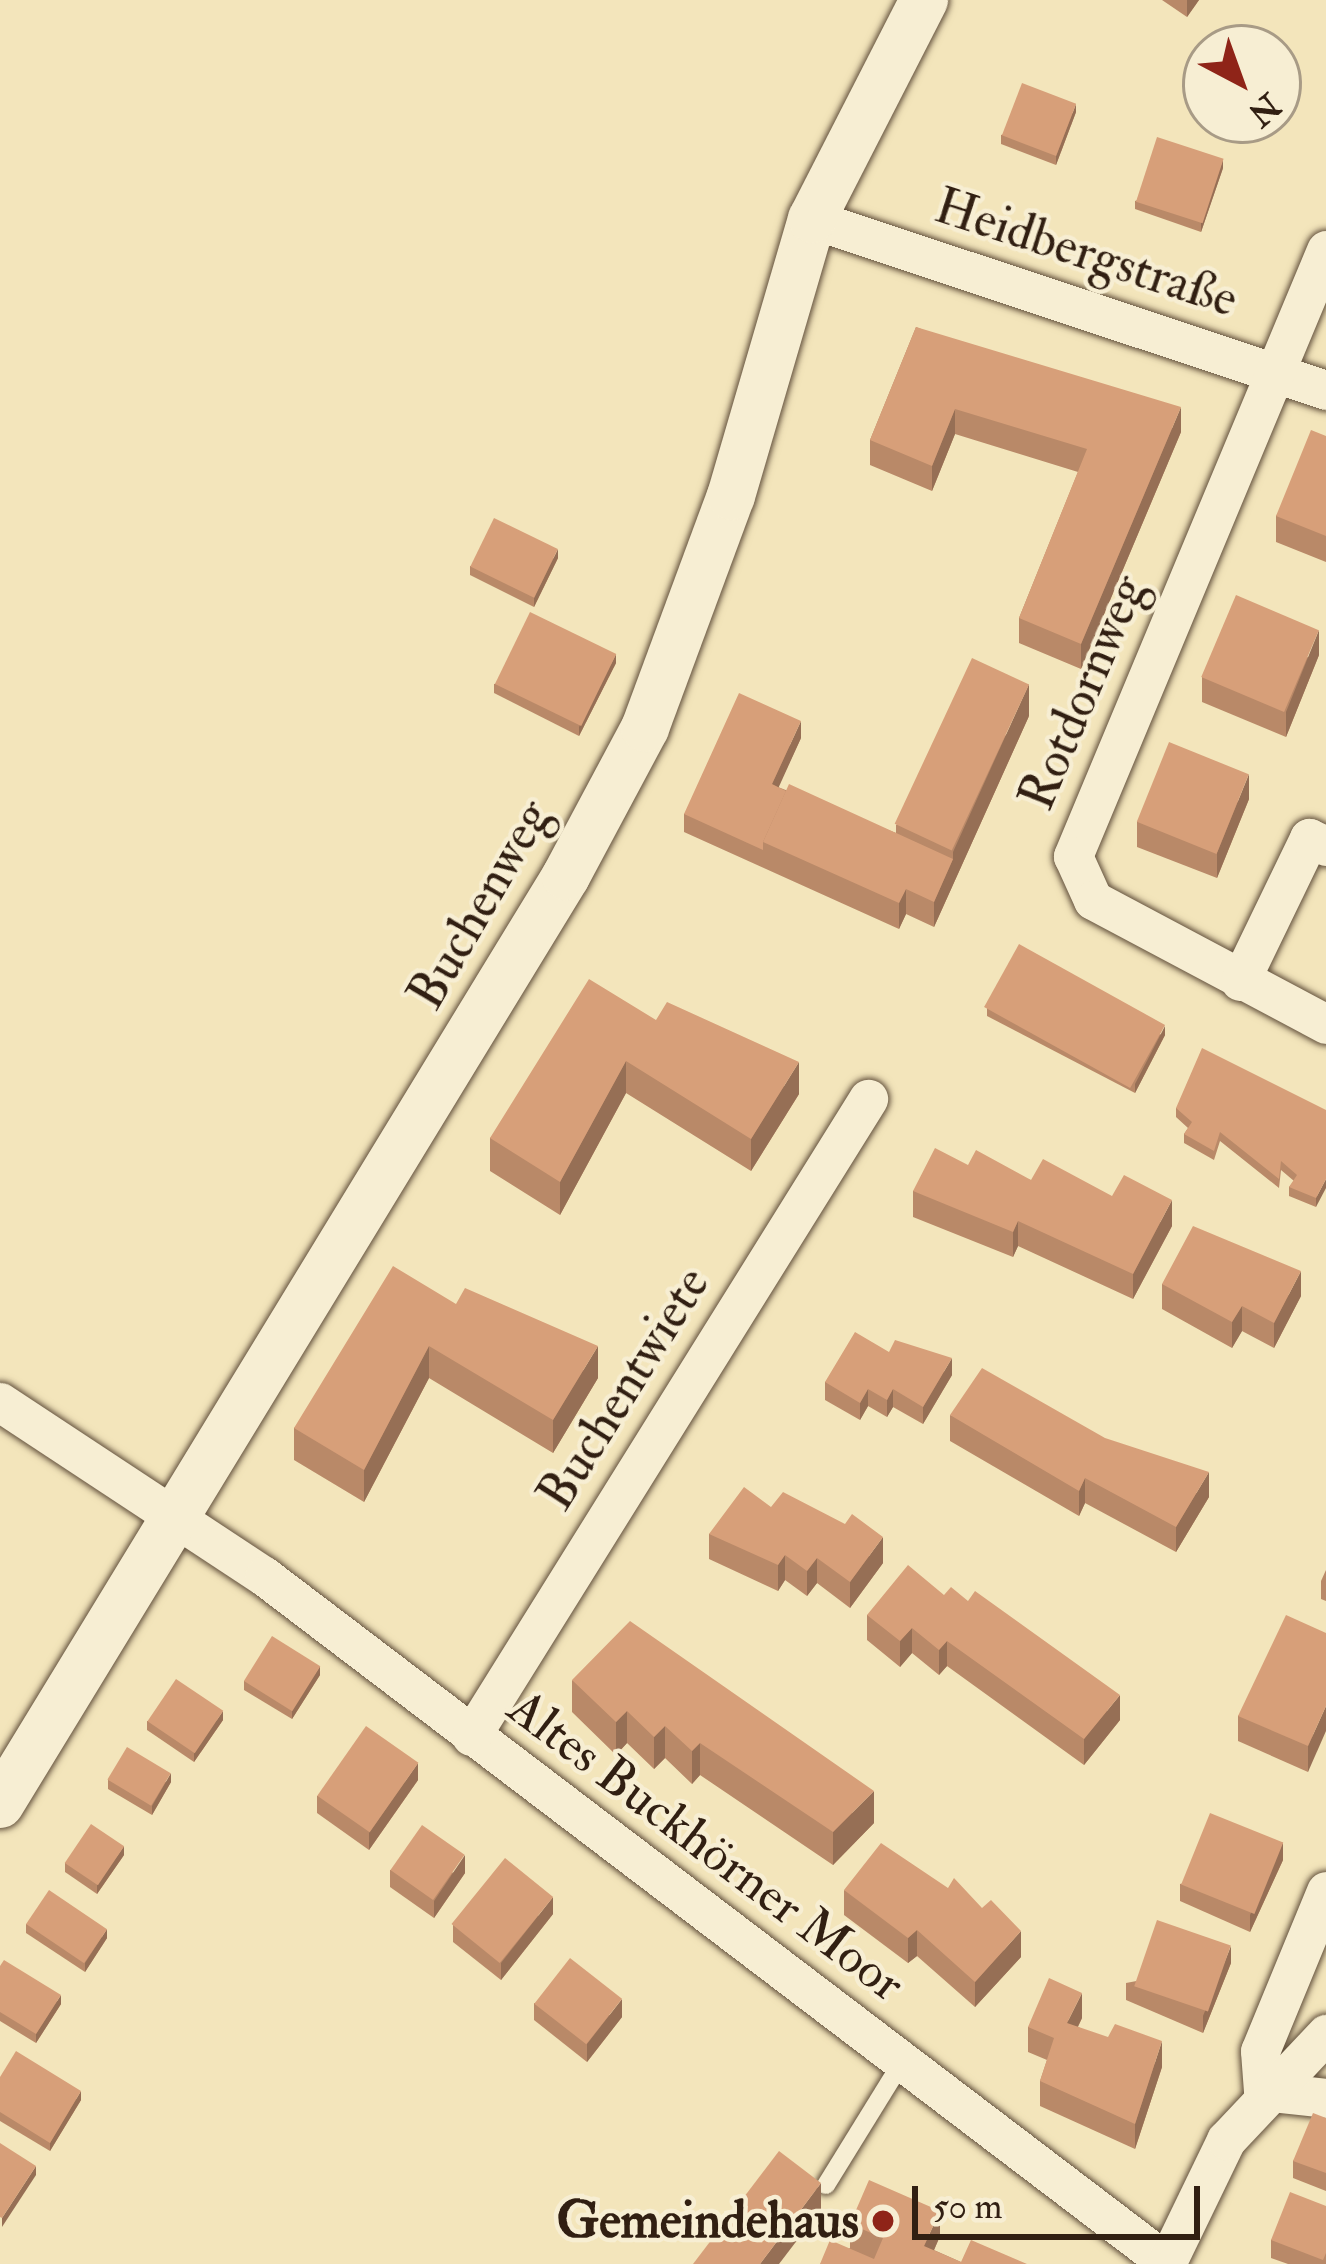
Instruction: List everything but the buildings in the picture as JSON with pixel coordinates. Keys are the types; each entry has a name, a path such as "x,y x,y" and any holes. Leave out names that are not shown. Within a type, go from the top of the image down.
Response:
{"street":[{"name":"Buchenweg","path":"0,1804 179,1519 645,728 731,496 812,219 924,0"},
{"name":"Heidbergstraße","path":"812,219 1326,390"},
{"name":"Rotdornweg","path":"1326,250 1073,856 1093,900 1326,1024"},
{"path":"1240,981 1309,838 1326,846"},
{"name":"Buchentwiete","path":"471,1736 868,1100"},
{"name":"Altes Buckhörner Moor","path":"0,1402 179,1519 1166,2263"},
{"path":"1263,2091 1260,2051 1326,1891"},
{"path":"1166,2263 1263,2091 1326,2034"},
{"path":"1263,2091 1326,2098"}],"lane":[{"path":"826,2186 902,2062"}],"place":[{"name":"Gemeindehaus","path":"883,2221"}]}
